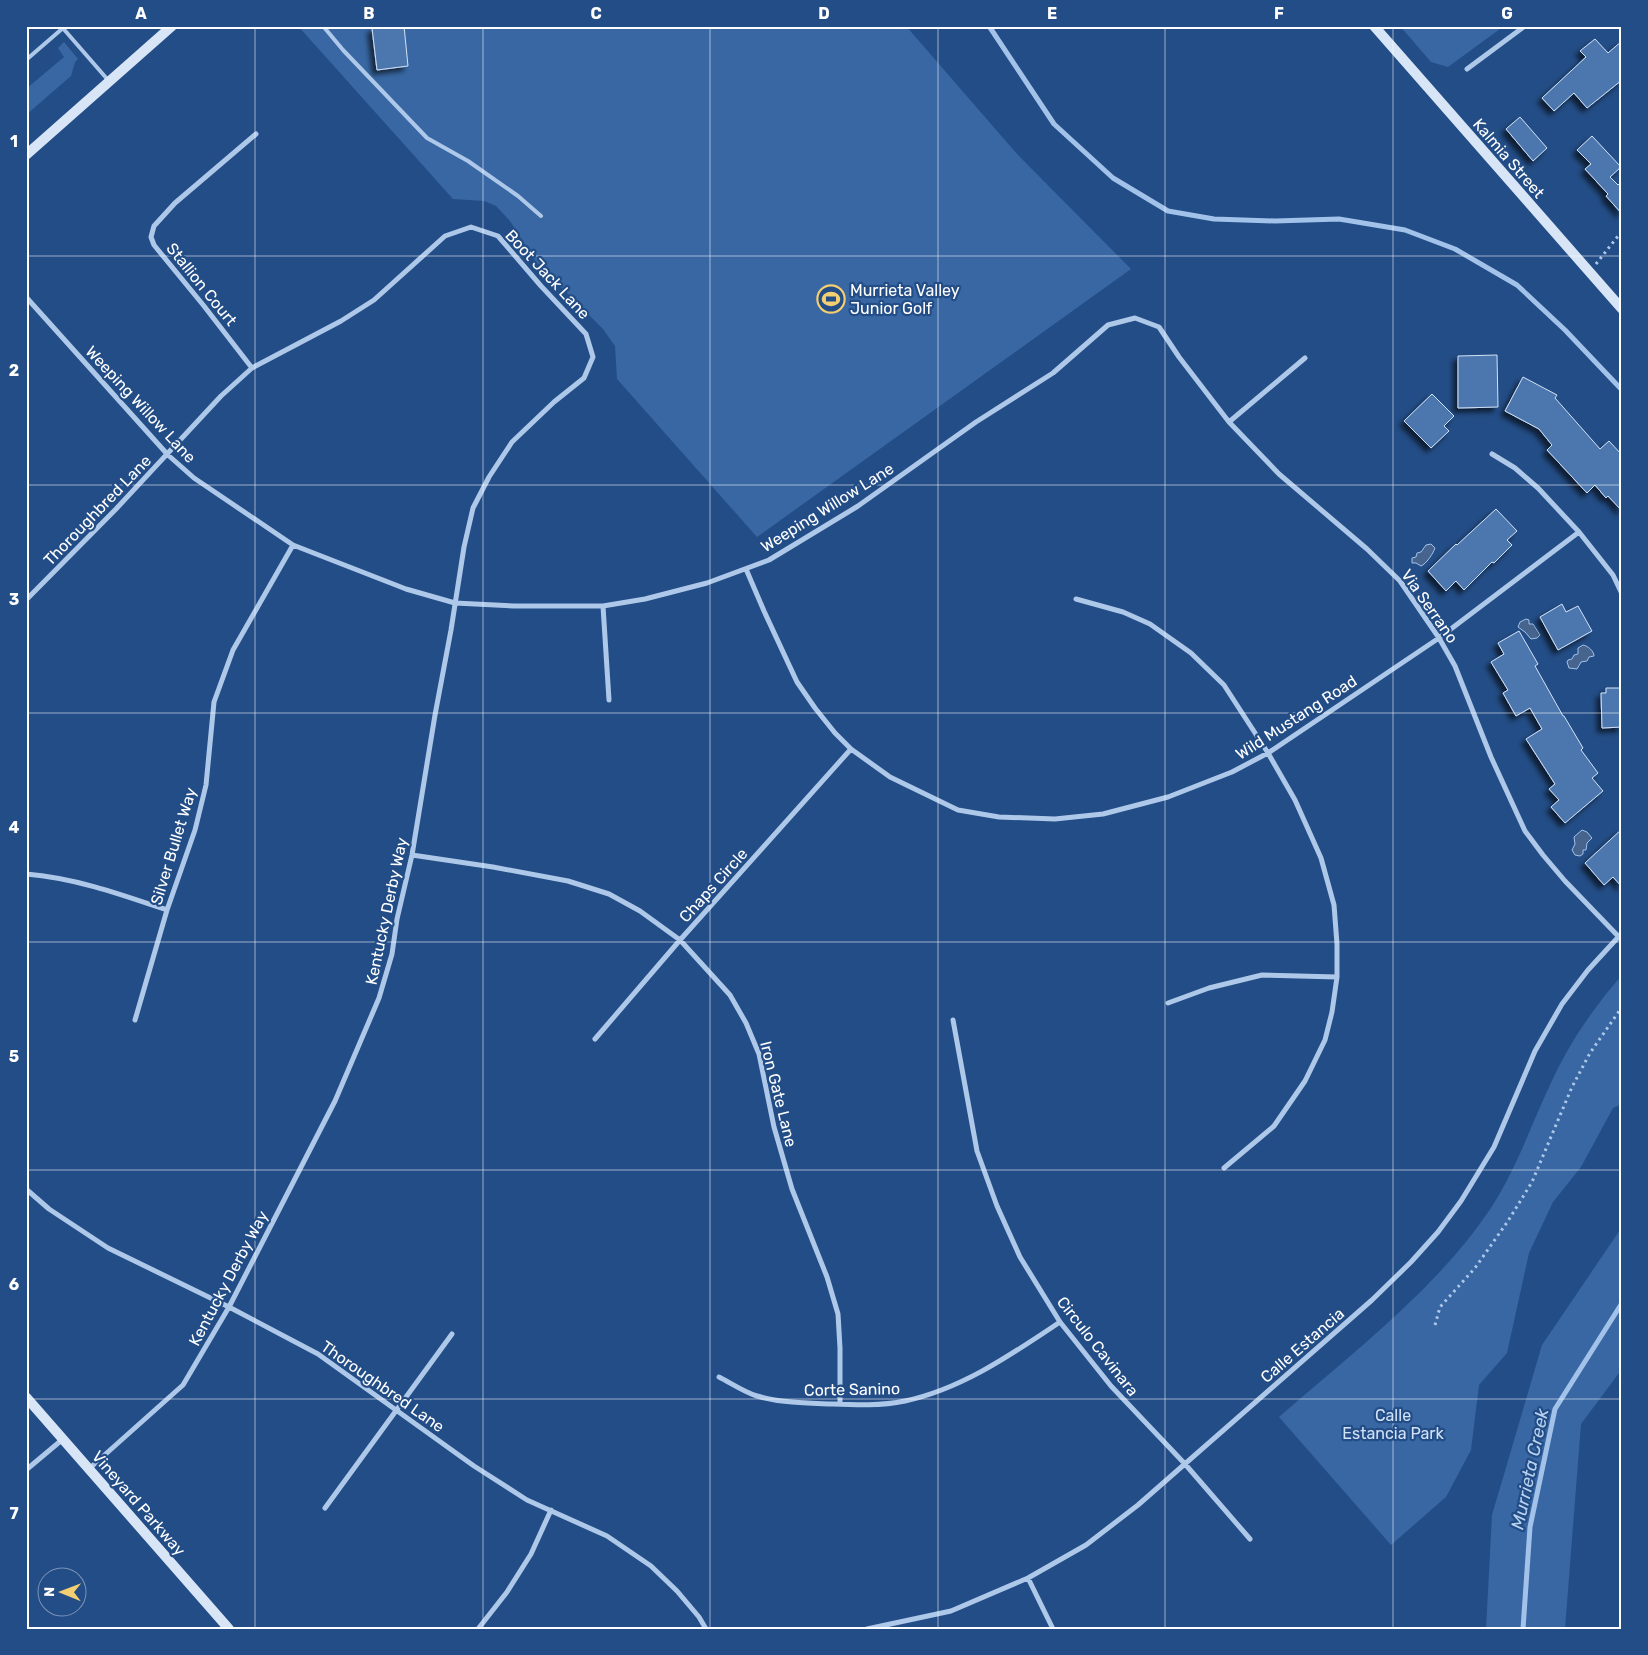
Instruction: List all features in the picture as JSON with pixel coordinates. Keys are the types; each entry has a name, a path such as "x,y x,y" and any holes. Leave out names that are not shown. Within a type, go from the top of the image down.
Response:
{"street":[{"path":"26,155 172,26"},
{"name":"Kalmia Street","path":"1374,26 1622,309"},
{"path":"1467,69 1525,26"},
{"name":"Stallion Court","path":"252,368 154,245 151,237 154,226 175,203 256,134"},
{"name":"Boot Jack Lane","path":"445,236 471,227 498,236 540,286 586,334 594,358 584,378"},
{"name":"Thoroughbred Lane","path":"26,600 168,455 221,396 252,368 340,321 374,300 445,236"},
{"name":"Weeping Willow Lane","path":"26,297 168,455 194,478 293,546 406,589 455,602 514,606 603,606 645,599 707,584 769,560 858,506 976,422 1054,373 1108,325"},
{"name":"Via Serrano","path":"1108,325 1134,318 1159,327 1179,357 1229,422 1278,474 1367,549 1400,581 1439,638 1455,666 1525,831 1559,875 1620,934"},
{"path":"1229,422 1305,358"},
{"name":"Kentucky Derby Way","path":"90,1468 184,1385 229,1307 335,1101 379,998 392,954 397,919 412,855 464,547 474,508 489,476 512,442 554,402 584,378"},
{"path":"1492,454 1515,468 1538,488 1579,532 1613,575 1622,594"},
{"name":"Wild Mustang Road","path":"746,569 770,627 798,682 835,733 851,749 890,777 958,810 999,816 1055,819 1103,814 1168,797 1232,772 1268,753 1439,638 1579,532"},
{"name":"Silver Bullet Way","path":"135,1020 167,910 195,830 206,785 214,702 233,650 293,546"},
{"path":"1076,599 1123,612 1150,624 1191,654 1224,685 1268,753 1295,800 1321,858 1334,905 1337,977 1332,1012 1325,1040 1305,1081 1274,1126 1224,1168"},
{"path":"603,606 609,700"},
{"name":"Chaps Circle","path":"595,1040 680,940 851,749"},
{"name":"Iron Gate Lane","path":"412,855 568,881 609,894 640,911 680,940 730,995 746,1023 759,1054 774,1127 792,1189 828,1278 838,1314 840,1404"},
{"path":"26,874 90,884 167,910"},
{"name":"Calle Estancia","path":"867,1629 952,1611 1028,1578 1086,1544 1138,1505 1372,1300 1411,1262 1438,1232 1461,1201 1494,1147 1535,1052 1562,1004 1588,970 1620,934"},
{"path":"1168,1003 1209,988 1262,975 1337,977"},
{"name":"Circulo Cavinara","path":"953,1020 977,1151 997,1206 1020,1257 1060,1322 1111,1386 1185,1464 1250,1539"},
{"name":"Thoroughbred Lane","path":"26,1189 49,1210 108,1248 229,1307 318,1354 504,1486 527,1500 607,1536 651,1566 677,1591 699,1617 706,1629"},
{"name":"Corte Sanino","path":"719,1377 756,1396 794,1403 868,1404 903,1402 929,1395 971,1377 1010,1356 1060,1322"},
{"path":"325,1508 452,1334"},
{"name":"Vineyard Parkway","path":"26,1397 229,1629"},
{"path":"26,1470 63,1438"},
{"path":"478,1629 507,1592 530,1554 551,1510"},
{"path":"1028,1578 1054,1629"}],"lane":[{"path":"323,26 343,50 427,138 468,161 518,196 542,216"},
{"path":"26,60 62,27 110,82"}],"path":[{"path":"1590,272 1622,231"},
{"path":"1435,1325 1440,1307 1475,1268 1508,1221 1532,1182 1572,1087 1590,1053 1622,1007"}],"green space":[{"name":"Murrieta Valley Junior Golf","path":"298,26 906,26 1017,154 1131,269 757,537 617,379 615,346 603,329 536,262 510,221 496,206 484,201 453,199"},
{"path":"1400,26 1504,26 1448,67 1431,62"},
{"path":"64,42 78,59 75,62 71,76 26,115 26,89 64,57 58,48"},
{"name":"Calle Estancia Park","path":"1622,975 1622,1104 1613,1108 1581,1167 1553,1202 1529,1253 1507,1353 1479,1385 1471,1450 1446,1497 1391,1545 1279,1417 1392,1319 1445,1266 1469,1238 1491,1208 1508,1178 1557,1070 1573,1041 1601,1000"},
{"path":"1622,1227 1622,1369 1581,1424 1565,1629 1486,1629 1492,1515 1542,1345"}],"shaded area":[{"path":"1431,544 1435,548 1425,563 1421,566 1412,563 1412,558 1416,557 1417,553 1421,552 1426,545"},
{"path":"1526,619 1529,620 1529,624 1533,624 1540,635 1537,638 1531,639 1518,627 1520,622"},
{"path":"1583,645 1593,652 1594,656 1589,657 1587,661 1581,662 1577,669 1569,668 1568,660 1578,654 1578,648"},
{"path":"1582,830 1587,832 1592,838 1587,843 1586,850 1583,850 1583,854 1580,856 1575,855 1572,850 1575,844 1574,837"}],"building":[{"path":"404,26 408,66 377,70 372,28"},
{"path":"1595,39 1608,53 1622,41 1622,80 1587,108 1574,93 1554,111 1542,98 1586,57 1580,51"},
{"path":"1520,117 1547,148 1533,161 1506,129"},
{"path":"1592,136 1621,167 1610,177 1618,185 1622,181 1622,214 1606,196 1608,194 1585,169 1591,164 1577,150"},
{"path":"1497,355 1498,407 1458,408 1458,356"},
{"path":"1523,377 1557,395 1555,398 1600,449 1609,441 1622,455 1622,511 1608,496 1606,498 1595,485 1587,493 1547,450 1552,445 1539,429 1505,411"},
{"path":"1432,394 1454,416 1444,426 1449,431 1431,448 1404,421"},
{"path":"1496,509 1517,531 1507,540 1512,545 1464,590 1456,581 1446,591 1428,571"},
{"path":"1562,604 1566,612 1578,606 1592,631 1558,650 1540,617"},
{"path":"1519,631 1538,664 1535,666 1583,748 1581,750 1598,773 1592,778 1603,791 1565,823 1551,807 1559,800 1549,789 1555,784 1526,739 1542,729 1530,708 1516,716 1503,693 1508,690 1491,662 1504,654 1498,643"},
{"path":"1606,688 1622,688 1622,727 1602,728 1601,693 1606,693"},
{"path":"1622,829 1622,887 1613,877 1604,885 1585,863"}],"waterway":[{"path":"989,26 1054,124 1113,178 1168,211 1214,219 1275,221 1339,219 1405,230 1455,249 1517,285 1565,330 1622,390"},
{"name":"Murrieta Creek","path":"1523,1629 1530,1527 1555,1409 1622,1303"}],"place":[{"name":"Murrieta Valley Junior Golf","path":"831,299"}]}
